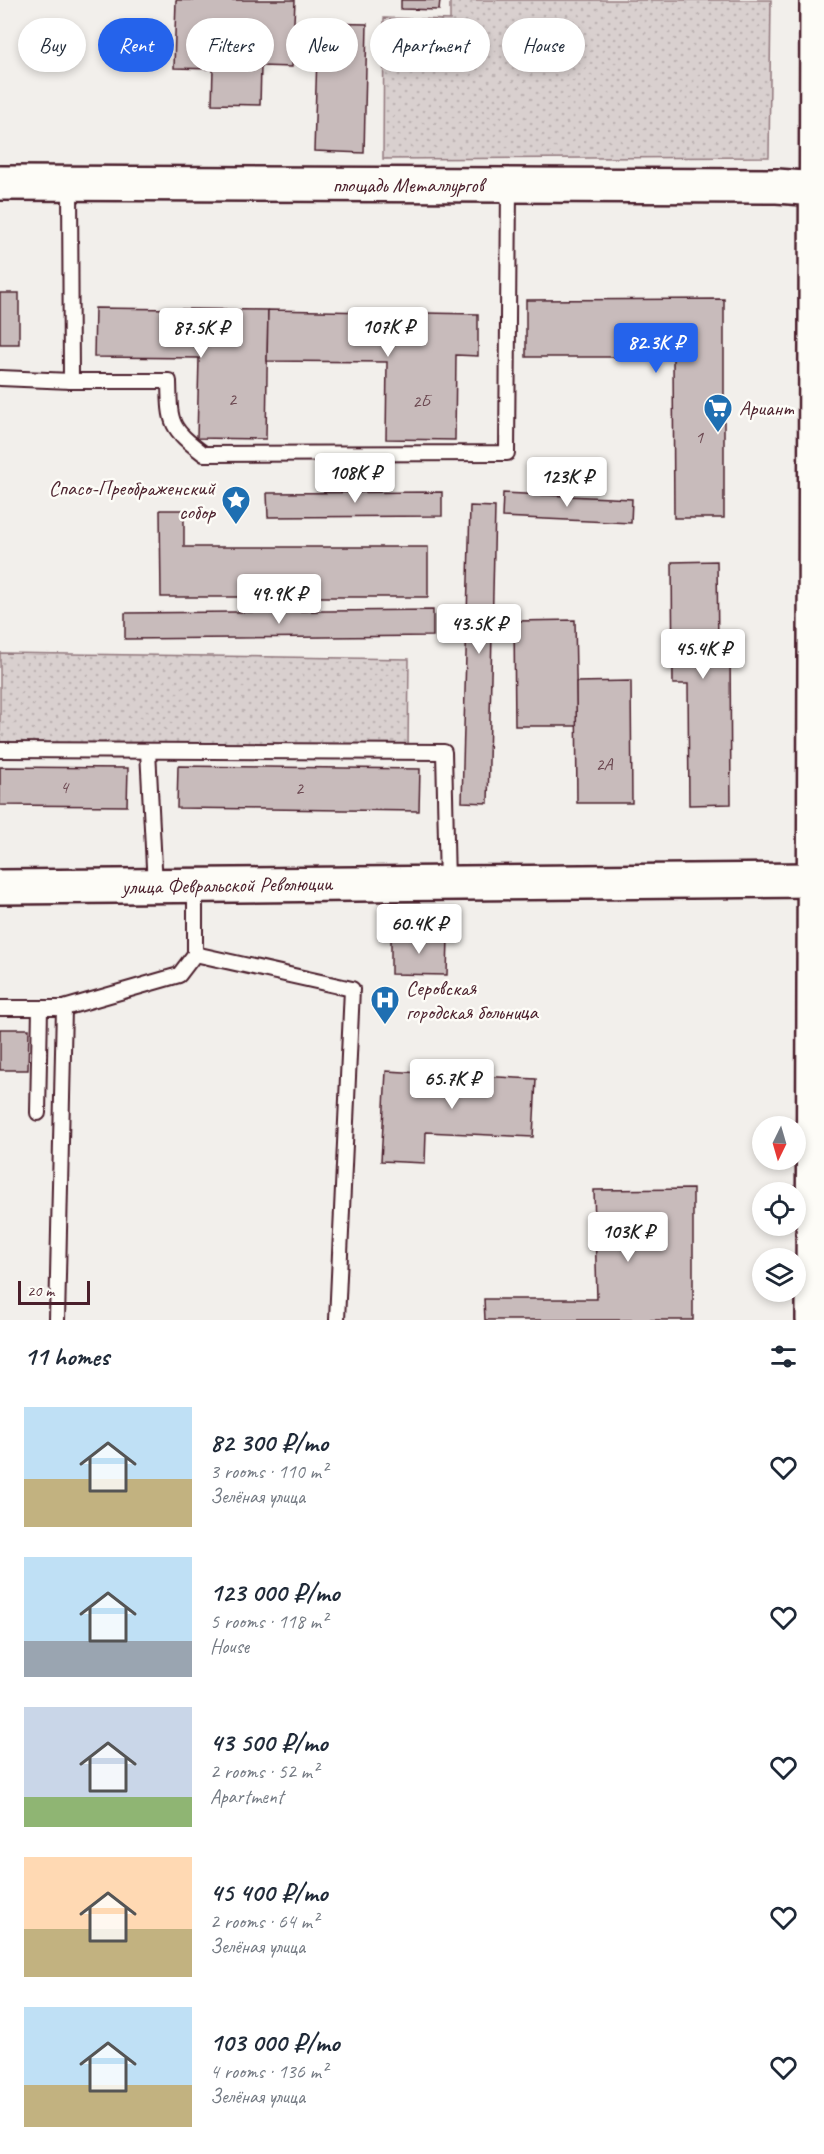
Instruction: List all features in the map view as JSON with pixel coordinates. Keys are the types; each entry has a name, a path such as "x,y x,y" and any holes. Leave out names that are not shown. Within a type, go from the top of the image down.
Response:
{"street":[{"path":"813,1320 819,1142 817,0"},
{"name":"площадь Металлургов","path":"0,183 777,186 817,189"},
{"name":"улица Февральской Революции","path":"0,887 819,880"}],"lane":[{"path":"70,183 71,381"},
{"path":"0,378 169,381 170,416 181,436 204,453 507,453 509,186"},
{"path":"0,750 444,752 447,884"},
{"path":"148,751 155,886"},
{"path":"0,1008 64,1008 179,975 195,954 195,885"},
{"path":"195,954 352,989 337,1320"},
{"path":"38,1113 40,1008"},
{"path":"57,1320 64,1008"}],"shaded area":[{"path":"450,0 771,0 769,157 383,159 384,72 490,72 490,18 450,18"},
{"path":"0,653 409,659 408,748 0,746"}],"building":[{"path":"176,0 295,0 294,18 286,18 286,67 274,66 274,18 186,18 186,68 174,68"},
{"path":"401,0 440,0 439,10 401,9"},
{"path":"358,24 367,24 364,153 314,151 316,72 358,72"},
{"path":"213,72 261,72 260,105 212,104"},
{"path":"0,293 19,293 19,344 0,344"},
{"path":"724,299 724,518 674,518 673,357 526,357 526,300"},
{"path":"95,308 268,310 266,439 197,438 199,358 94,357"},
{"path":"268,310 478,314 478,356 456,355 455,440 386,439 387,362 267,361"},
{"path":"442,492 442,516 268,517 267,493"},
{"path":"503,493 632,499 631,523 502,517"},
{"path":"470,506 495,507 488,803 462,802"},
{"path":"160,510 184,510 184,547 428,547 428,597 161,597"},
{"path":"717,561 718,647 730,647 731,804 689,805 688,684 673,684 672,562"},
{"path":"433,610 433,636 125,639 125,613"},
{"path":"575,620 577,726 515,726 514,621"},
{"path":"631,681 632,803 577,803 576,682"},
{"path":"178,766 420,769 419,811 177,808"},
{"path":"0,767 128,768 127,806 0,805"},
{"path":"391,935 448,936 447,975 391,974"},
{"path":"0,1029 29,1029 28,1070 0,1070"},
{"path":"386,1071 536,1079 533,1137 426,1132 425,1163 381,1161"},
{"path":"693,1189 693,1320 485,1320 484,1299 597,1299 594,1190"}],"place":[{"name":"Ариант","path":"718,434"},
{"name":"Спасо-Преображенский собор","path":"236,526"},
{"name":"Серовская городская больница","path":"385,1026"}]}
